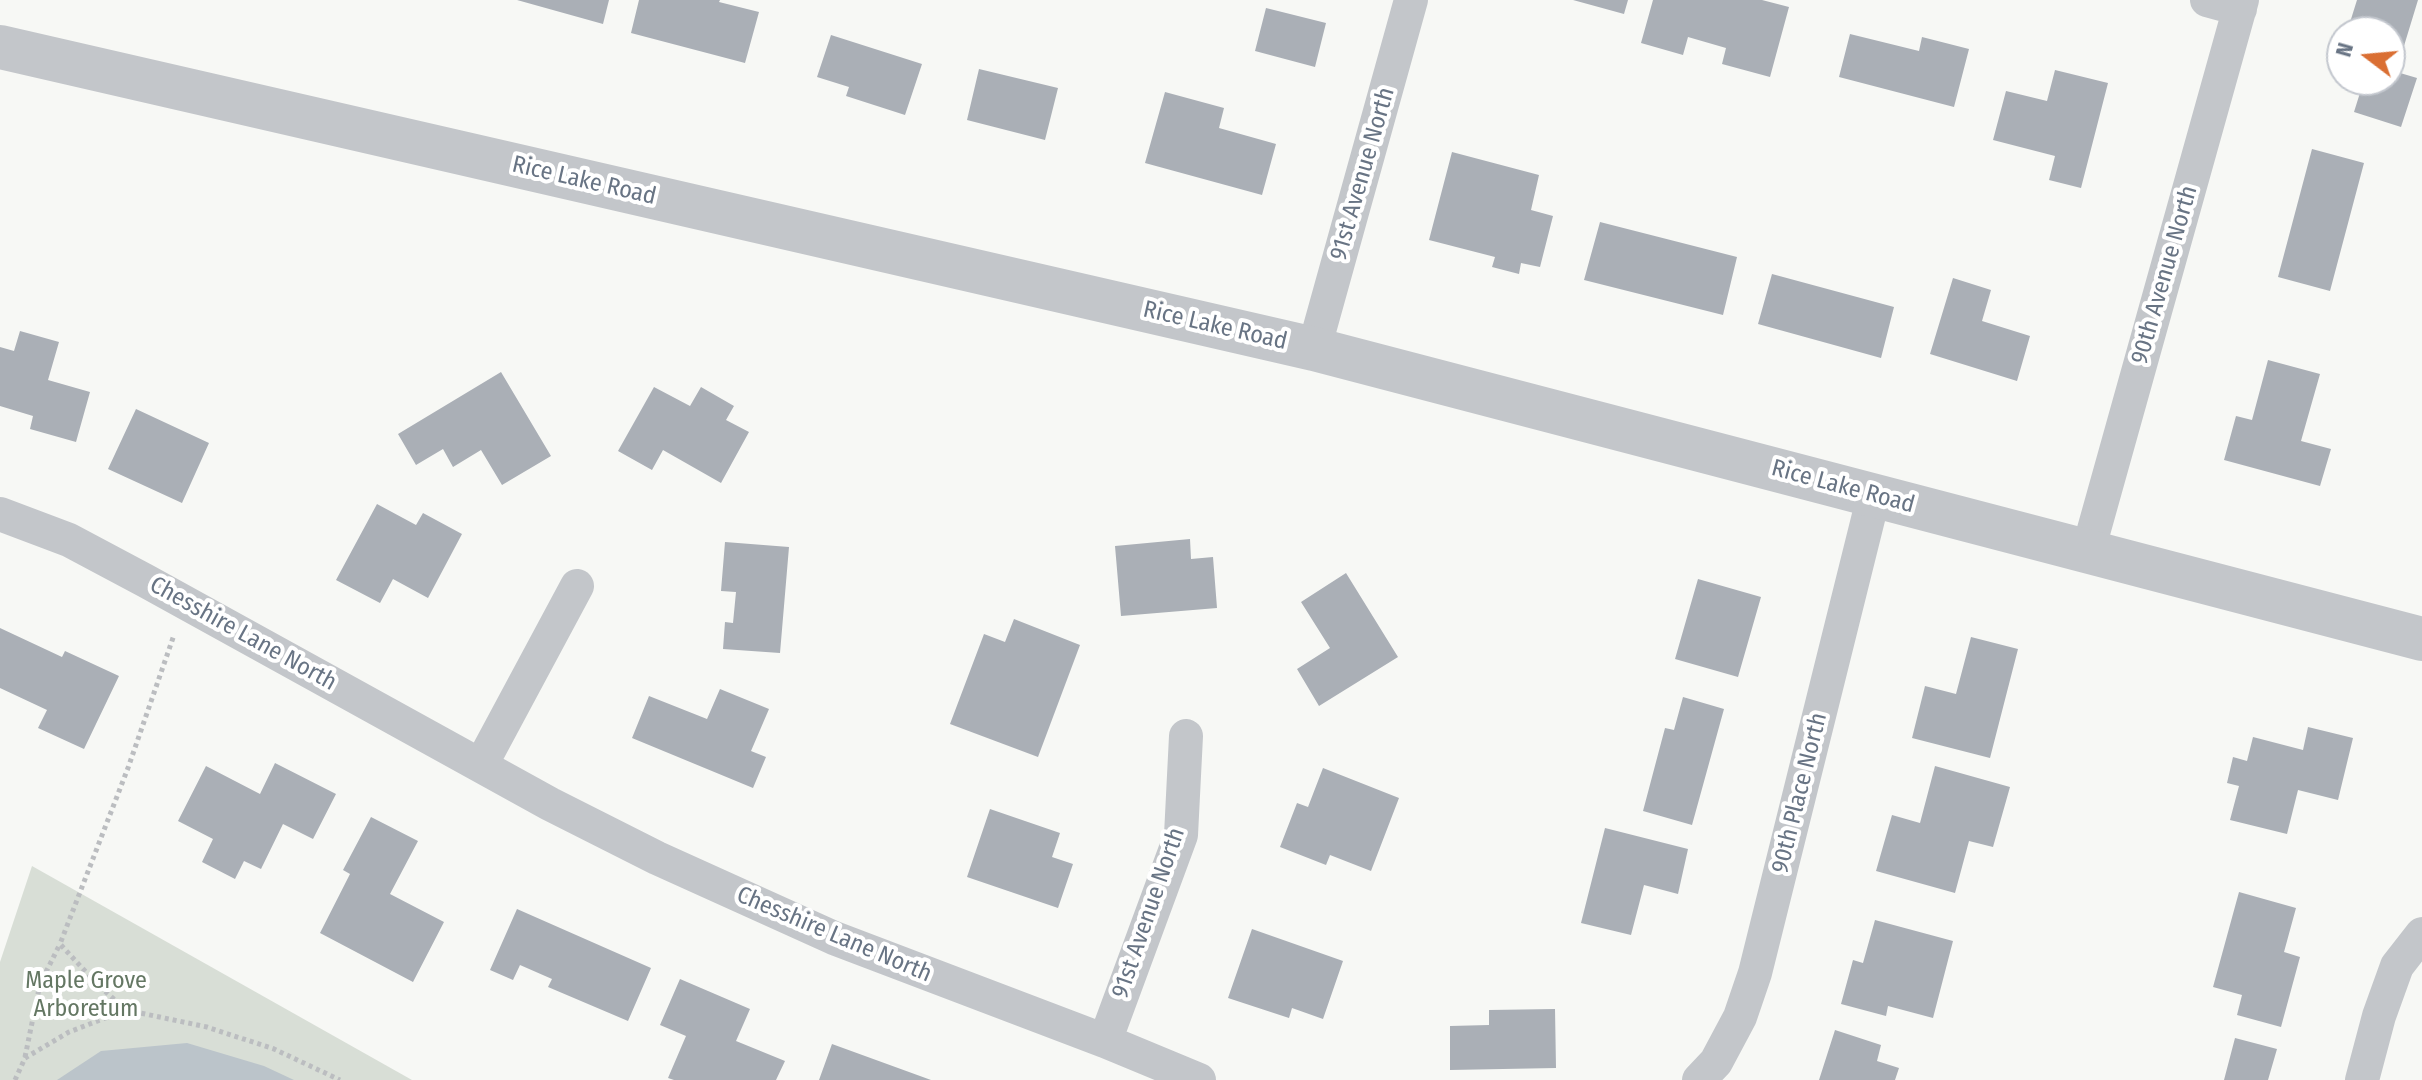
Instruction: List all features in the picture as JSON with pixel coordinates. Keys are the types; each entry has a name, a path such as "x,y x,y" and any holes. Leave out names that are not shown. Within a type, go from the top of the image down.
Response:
{"street":[{"name":"91st Avenue North","path":"1314,349 1411,0"},
{"name":"90th Avenue North","path":"2088,551 2230,3"},
{"name":"Rice Lake Road","path":"0,47 1314,349 2422,639"},
{"name":"90th Place North","path":"1699,1080 1716,1062 1740,1017 1755,973 1874,495"},
{"name":"Chesshire Lane North","path":"0,514 69,540 550,804 643,851 890,960 1199,1080"},
{"path":"481,765 577,586"},
{"name":"91st Avenue North","path":"1105,1041 1181,835 1186,736"},
{"path":"2362,1080 2379,1016 2397,966 2422,934"}],"path":[{"path":"15,1080 25,1058 40,984 60,944 128,768 176,629 189,605"},
{"path":"60,944 126,1010 207,1027 261,1044 340,1080"},
{"path":"25,1058 69,1032 126,1010"}],"green space":[{"name":"Maple Grove Arboretum","path":"32,866 412,1080 0,1080 0,962"}],"shaded area":[{"path":"187,1043 264,1066 294,1080 57,1080 101,1051"}],"building":[{"path":"517,0 609,0 603,24"},
{"path":"639,0 720,0 759,12 745,63 631,33"},
{"path":"1573,0 1628,0 1624,14"},
{"path":"1653,0 1762,0 1789,7 1770,77 1722,64 1726,48 1688,37 1683,55 1641,43"},
{"path":"2357,0 2418,0 2406,39 2406,16 2352,16"},
{"path":"1266,8 1326,23 1315,67 1255,51"},
{"path":"1850,34 1919,51 1922,37 1969,49 1954,107 1839,77"},
{"path":"831,35 922,64 905,115 846,96 849,87 817,77"},
{"path":"979,69 1058,88 1045,140 967,120"},
{"path":"2055,70 2108,83 2081,188 2049,180 2055,156 1993,140 2006,91 2047,101"},
{"path":"2406,75 2417,78 2401,127 2354,112 2359,96 2406,96"},
{"path":"1165,92 1224,108 1219,128 1276,144 1262,195 1145,163"},
{"path":"2312,149 2364,163 2330,291 2278,277"},
{"path":"1452,152 1539,175 1531,210 1553,216 1540,267 1521,263 1519,274 1492,267 1495,257 1429,240"},
{"path":"1600,222 1737,257 1723,315 1584,280"},
{"path":"1772,274 1894,307 1881,358 1758,324"},
{"path":"1953,278 1991,290 1982,321 2030,336 2017,381 1930,354"},
{"path":"20,331 59,342 48,380 90,392 76,442 30,429 33,416 0,406 0,347 14,351"},
{"path":"2268,360 2320,374 2301,441 2331,449 2320,486 2224,460 2236,416 2252,420"},
{"path":"501,372 551,456 502,485 481,450 453,467 443,449 416,465 398,434"},
{"path":"654,387 690,406 701,387 734,406 726,420 749,432 721,483 663,450 652,470 618,451"},
{"path":"136,409 209,443 182,503 108,469"},
{"path":"377,504 416,525 423,513 462,534 428,598 393,579 380,603 336,580"},
{"path":"1190,539 1191,559 1213,557 1217,608 1121,616 1115,546"},
{"path":"725,542 789,547 780,653 723,649 725,622 733,623 736,592 721,591"},
{"path":"1346,573 1398,657 1319,706 1297,669 1330,648 1301,602"},
{"path":"1698,579 1761,597 1738,677 1675,659"},
{"path":"1014,619 1080,645 1038,757 950,724 984,634 1005,642"},
{"path":"0,628 62,657 65,651 119,676 84,749 38,728 47,710 0,688"},
{"path":"1971,637 2018,649 1990,758 1912,738 1925,686 1956,694"},
{"path":"720,689 769,709 751,751 766,757 753,788 632,738 649,696 707,719"},
{"path":"1683,697 1724,709 1692,825 1643,811 1665,728 1674,730"},
{"path":"2308,727 2353,738 2338,800 2298,790 2287,834 2230,820 2239,786 2227,783 2233,757 2247,761 2253,737 2303,750"},
{"path":"275,763 336,794 313,839 283,824 261,869 244,861 235,879 202,862 213,839 178,821 206,766 260,794"},
{"path":"1935,766 2010,787 1993,847 1969,841 1955,893 1876,871 1892,815 1920,823"},
{"path":"1323,768 1399,798 1371,871 1330,855 1326,865 1280,847 1297,803 1308,807"},
{"path":"990,809 1060,833 1052,857 1073,864 1058,908 967,877"},
{"path":"371,817 418,841 390,894 444,922 413,982 320,933 350,874 343,870"},
{"path":"1605,828 1688,849 1678,894 1644,885 1631,935 1581,923"},
{"path":"2239,892 2296,908 2284,952 2300,957 2281,1027 2237,1015 2242,995 2213,987"},
{"path":"517,909 651,968 628,1021 548,987 552,979 520,965 513,980 490,970"},
{"path":"1875,920 1953,941 1933,1018 1888,1006 1886,1016 1841,1004 1853,960 1863,963"},
{"path":"1252,929 1343,961 1323,1019 1292,1008 1289,1018 1228,998"},
{"path":"680,979 750,1009 736,1041 785,1061 776,1080 668,1078 686,1036 660,1025"},
{"path":"1555,1009 1556,1068 1450,1070 1450,1026 1489,1025 1489,1010"},
{"path":"1835,1030 1881,1045 1877,1061 1899,1068 1895,1080 1819,1080"},
{"path":"2235,1038 2277,1049 2268,1080 2224,1080"},
{"path":"832,1044 931,1080 819,1080"}]}
